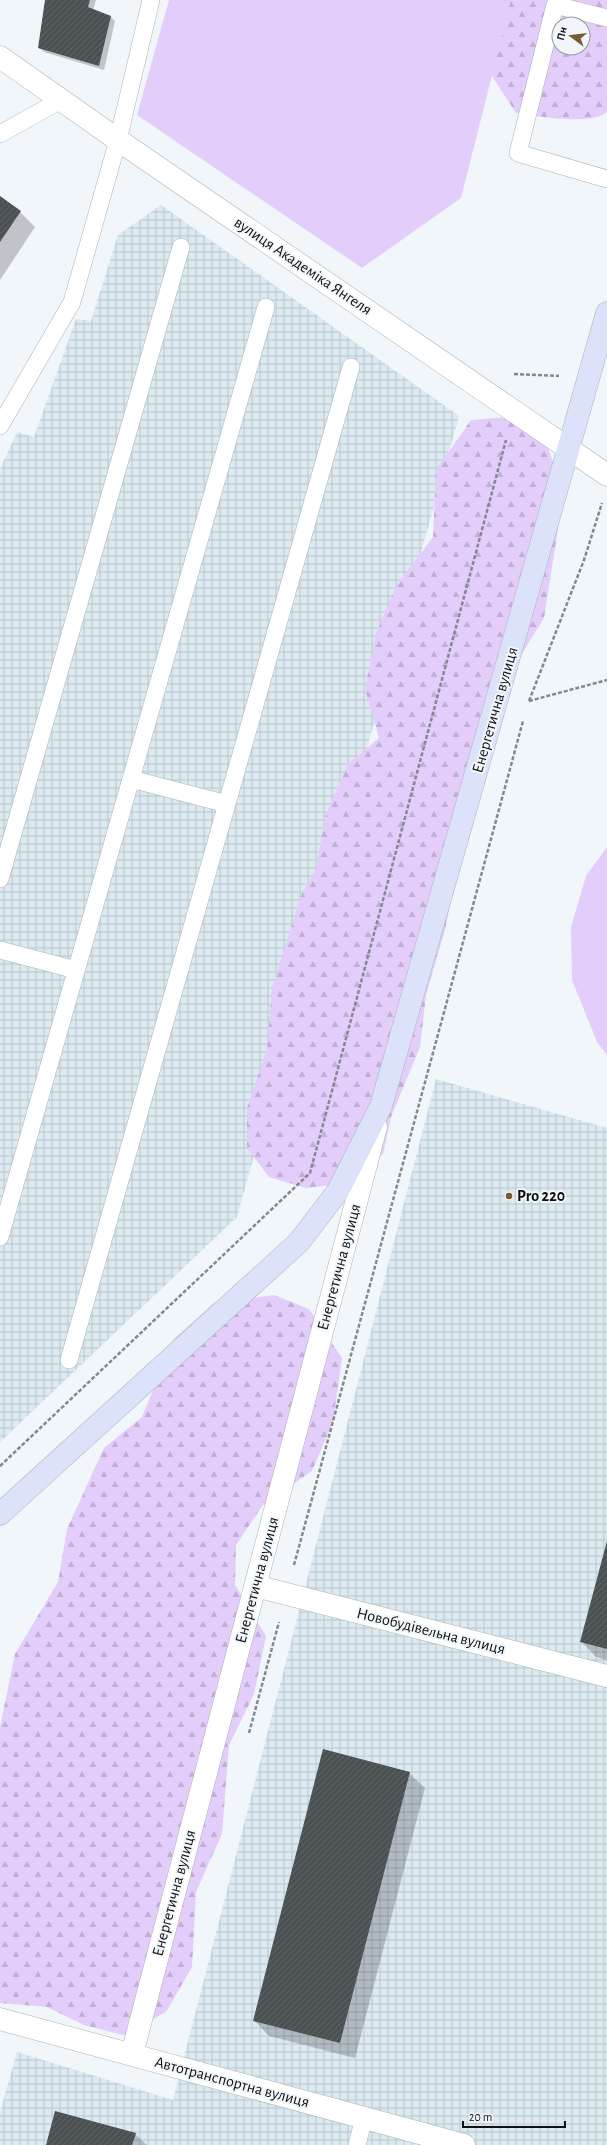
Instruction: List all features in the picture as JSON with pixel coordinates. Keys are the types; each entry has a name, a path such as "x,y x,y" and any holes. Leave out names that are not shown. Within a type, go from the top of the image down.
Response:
{"main road":[{"name":"Енергетична вулиця","path":"0,1514 299,1242 338,1191 382,1106 607,313"}],"street":[{"name":"вулиця Академіка Янгеля","path":"0,57 118,140 607,475"},
{"name":"Енергетична вулиця","path":"132,2054 382,1106"},
{"name":"Новобудівельна вулиця","path":"255,1586 607,1676"},
{"name":"Автотранспортна вулиця","path":"0,2019 464,2145"}],"lane":[{"path":"0,426 72,302 118,140 151,0"},
{"path":"607,18 555,5 518,153 607,179"},
{"path":"0,134 61,100"},
{"path":"0,879 180,247"},
{"path":"0,1237 266,307"},
{"path":"68,1360 351,367"},
{"path":"131,779 227,804"},
{"path":"0,950 76,970"},
{"path":"357,2145 364,2118"}],"path":[{"path":"0,1466 310,1173 507,436"},
{"path":"527,709 584,560 602,500"},
{"path":"529,701 607,680"},
{"path":"287,1594 525,717"}],"shaded area":[{"path":"161,205 459,416 237,1217 0,1442 0,469 17,432 34,437 76,319 91,321 118,235"},
{"path":"436,1079 607,1128 607,2145 0,2145 0,2112 17,2052 173,2100"}],"green space":[{"path":"169,0 511,0 461,198 362,268 137,115"},
{"path":"470,0 607,0 607,112 599,116 576,119 550,118 516,113 475,50"},
{"path":"510,417 547,445 561,485 558,529 544,618 508,676 461,851 445,930 426,995 420,1047 391,1117 383,1154 349,1183 306,1188 269,1177 247,1148 247,1108 267,1049 272,988 302,893 316,870 325,817 348,764 379,738 365,689 376,634 396,586 433,537 436,470 471,420"},
{"path":"607,847 607,1055 597,1042 572,980 571,927 586,876"},
{"path":"274,1295 309,1309 342,1358 333,1422 312,1471 263,1505 236,1545 235,1585 266,1636 254,1694 229,1745 222,1834 196,1892 192,1967 166,2012 123,2035 84,2025 47,2007 0,2003 0,1727 15,1654 58,1582 67,1529 104,1448 142,1417 174,1339 214,1303"}],"building":[{"path":"45,0 90,0 88,7 111,16 99,66 38,48"},
{"path":"0,196 21,211 0,242"},
{"path":"607,1541 607,1649 580,1642"},
{"path":"323,1749 410,1772 340,2043 253,2021"},
{"path":"55,2111 136,2133 132,2145 46,2145"}],"place":[{"name":"Pro 220","path":"509,1196"}]}
